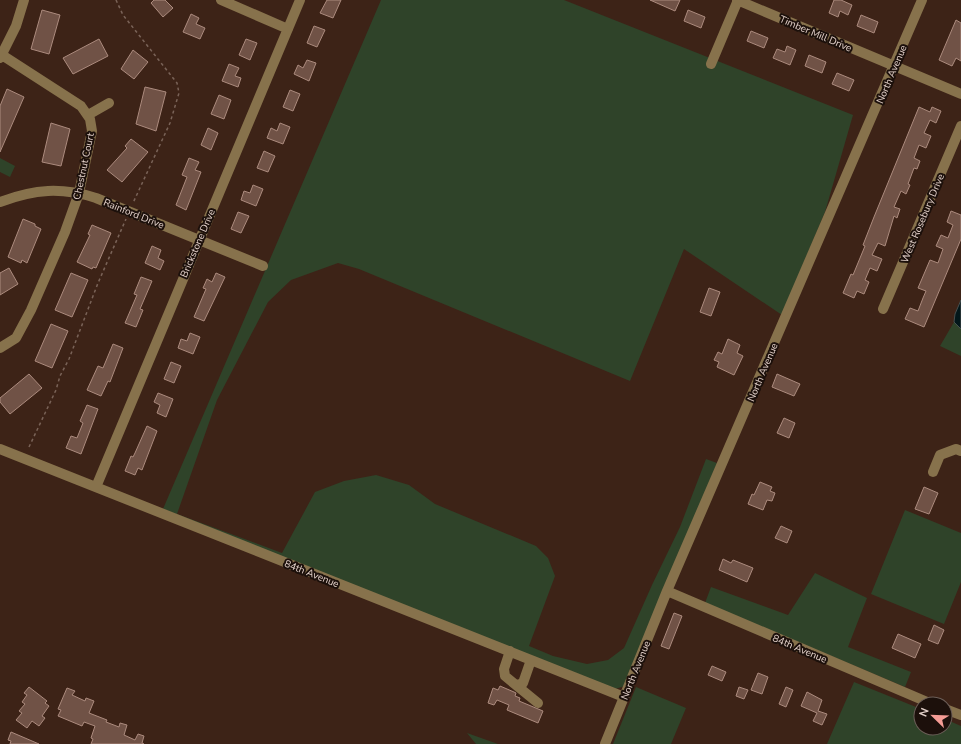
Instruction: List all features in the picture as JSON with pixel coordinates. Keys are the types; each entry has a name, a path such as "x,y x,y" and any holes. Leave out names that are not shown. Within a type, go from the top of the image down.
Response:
{"street":[{"path":"24,0 16,26 1,56 81,106 88,115 109,103"},
{"path":"221,0 288,29"},
{"name":"Brickstone Drive","path":"96,487 198,240 300,0"},
{"path":"711,64 738,0"},
{"name":"Timber Mill Drive","path":"738,0 961,94"},
{"name":"North Avenue","path":"605,744 667,591 895,66 922,0"},
{"name":"Chestnut Court","path":"0,348 16,338 31,310 65,232 79,193 92,131 88,115"},
{"name":"West Rosebury Drive","path":"883,309 961,126"},
{"name":"Rainford Drive","path":"0,202 44,190 64,190 79,193 263,266"},
{"name":"84th Avenue","path":"0,449 624,697"},
{"path":"933,472 940,455 956,449 961,451"},
{"name":"84th Avenue","path":"667,591 913,696"},
{"path":"510,651 504,669 505,676 538,703"},
{"path":"517,685 523,683 531,660"}],"path":[{"path":"29,447 56,390 60,376 69,359 98,283 170,123 179,93 177,83 123,15 116,0"}],"green space":[{"path":"381,0 564,0 853,115 825,212 782,315 684,249 630,381 359,269 338,263 291,280 268,302 217,400 177,514 282,553 315,492 344,481 376,475 409,485 435,504 536,546 548,558 555,576 529,646 553,656 587,664 608,660 624,648 680,527 706,459 717,463 625,686 612,690 163,509"},
{"path":"0,158 15,166 10,177 0,172"},
{"path":"954,322 961,329 961,356 940,346"},
{"path":"905,510 961,533 961,582 944,624 871,594"},
{"path":"815,573 867,598 848,647 911,672 905,687 705,603 711,587 788,615"},
{"path":"854,682 913,706 913,736 953,736 953,722 961,726 961,744 827,744"},
{"path":"636,687 686,708 671,744 613,744"},
{"path":"467,733 498,744 476,744"}],"shaded area":[{"path":"961,300 961,329 954,322 955,314"}],"building":[{"path":"154,0 165,0 173,8 163,17 151,3"},
{"path":"327,0 341,0 333,18 320,13"},
{"path":"650,0 680,0 675,11"},
{"path":"834,0 841,0 852,5 848,15 840,11 838,17 829,13"},
{"path":"42,10 60,15 49,54 31,49"},
{"path":"688,10 705,17 701,28 684,21"},
{"path":"191,14 199,18 196,24 205,28 200,39 183,32"},
{"path":"861,15 878,22 874,33 857,26"},
{"path":"956,20 961,23 961,61 956,58 952,66 939,60"},
{"path":"314,26 325,30 317,47 307,43"},
{"path":"751,31 768,38 764,48 747,41"},
{"path":"99,39 108,56 73,74 63,58"},
{"path":"246,39 257,43 250,60 239,55"},
{"path":"787,46 796,50 790,65 773,58 777,49 785,52"},
{"path":"133,50 148,62 134,79 121,69"},
{"path":"809,55 826,62 822,73 805,66"},
{"path":"307,60 316,63 309,81 294,74 298,65 303,68"},
{"path":"229,64 239,68 235,76 241,78 238,87 222,81"},
{"path":"837,73 854,80 849,91 832,84"},
{"path":"145,87 166,92 156,131 136,124"},
{"path":"7,89 24,97 0,152 0,106"},
{"path":"290,90 300,94 293,111 283,107"},
{"path":"219,95 231,100 224,119 211,114"},
{"path":"919,107 930,112 932,107 941,111 936,123 930,120 924,133 931,136 926,148 919,145 914,158 920,161 917,169 914,168 906,194 901,191 894,207 900,209 897,218 894,216 885,246 878,243 872,255 882,259 877,271 870,268 865,280 869,282 864,294 857,291 854,298 843,293 851,274 853,275 865,246 863,245"},
{"path":"51,123 70,129 61,166 42,162"},
{"path":"280,123 290,127 283,144 267,138 271,128 277,131"},
{"path":"208,128 218,133 211,150 201,145"},
{"path":"131,139 148,152 122,182 107,170 127,148 125,146"},
{"path":"264,151 275,156 268,172 257,168"},
{"path":"189,158 199,162 195,170 201,172 186,210 176,205 187,177 182,175"},
{"path":"253,185 263,189 256,206 241,200 244,191 250,193"},
{"path":"951,211 961,215 961,239 924,327 905,319 910,308 918,311 926,291 918,288 930,260 938,263 943,249 936,246 941,235 948,238 953,225 947,222"},
{"path":"238,212 249,216 241,233 231,229"},
{"path":"23,219 35,224 35,226 41,229 27,263 22,260 21,263 8,257"},
{"path":"92,225 111,233 96,268 93,267 92,269 77,262 90,235 88,234"},
{"path":"152,246 161,250 158,258 164,261 160,270 145,263"},
{"path":"9,268 18,284 0,295 0,273"},
{"path":"71,273 88,280 72,317 55,310"},
{"path":"216,273 225,277 204,321 194,317 206,289 203,288 207,279 212,282"},
{"path":"141,277 152,281 140,309 143,310 136,327 125,323 137,295 134,294"},
{"path":"709,288 720,292 711,316 700,312"},
{"path":"51,324 68,331 52,368 35,361"},
{"path":"190,333 200,337 193,354 178,348 181,339 187,341"},
{"path":"728,339 740,345 737,353 743,356 734,375 717,367 719,362 714,360 718,352 722,354"},
{"path":"113,344 123,348 110,382 108,381 101,396 87,390 98,366 103,368"},
{"path":"171,362 181,366 174,383 164,379"},
{"path":"29,374 42,388 10,414 0,402 0,398"},
{"path":"777,374 800,384 794,396 772,387"},
{"path":"158,393 173,399 166,417 157,413 160,405 154,402"},
{"path":"87,405 98,409 81,454 66,448 71,436 77,438 83,423 80,421"},
{"path":"784,418 795,423 789,438 777,433"},
{"path":"147,426 157,431 142,470 138,468 135,475 125,471"},
{"path":"760,482 772,487 770,491 775,493 772,501 767,500 763,510 748,504 752,494 754,495"},
{"path":"924,487 938,493 929,514 915,509"},
{"path":"781,526 792,531 787,543 775,538"},
{"path":"723,559 731,563 733,560 753,568 747,582 719,570"},
{"path":"674,613 682,616 669,649 661,646"},
{"path":"934,625 944,630 938,644 928,640"},
{"path":"898,634 921,644 915,658 892,648"},
{"path":"712,666 726,672 722,681 708,675"},
{"path":"758,673 768,677 762,694 751,690"},
{"path":"500,686 516,693 515,696 520,698 519,701 543,711 538,723 507,710 509,705 497,700 494,705 488,703 493,688 498,690"},
{"path":"29,687 47,701 45,703 49,706 42,716 45,718 39,726 32,721 27,728 16,720 22,713 19,711 25,704 22,702 27,695 24,693"},
{"path":"739,687 748,690 744,699 736,696"},
{"path":"786,687 793,690 786,707 779,704"},
{"path":"67,688 75,691 72,695 85,701 86,698 94,701 89,713 107,720 106,722 119,727 120,723 127,725 124,735 135,740 138,734 144,736 142,743 144,744 91,744 93,739 91,738 95,726 84,722 82,726 58,716 61,710 58,709"},
{"path":"807,692 822,700 818,711 827,714 822,725 813,721 817,713 801,706"},
{"path":"11,732 39,744 10,744 11,741 8,740"}]}
